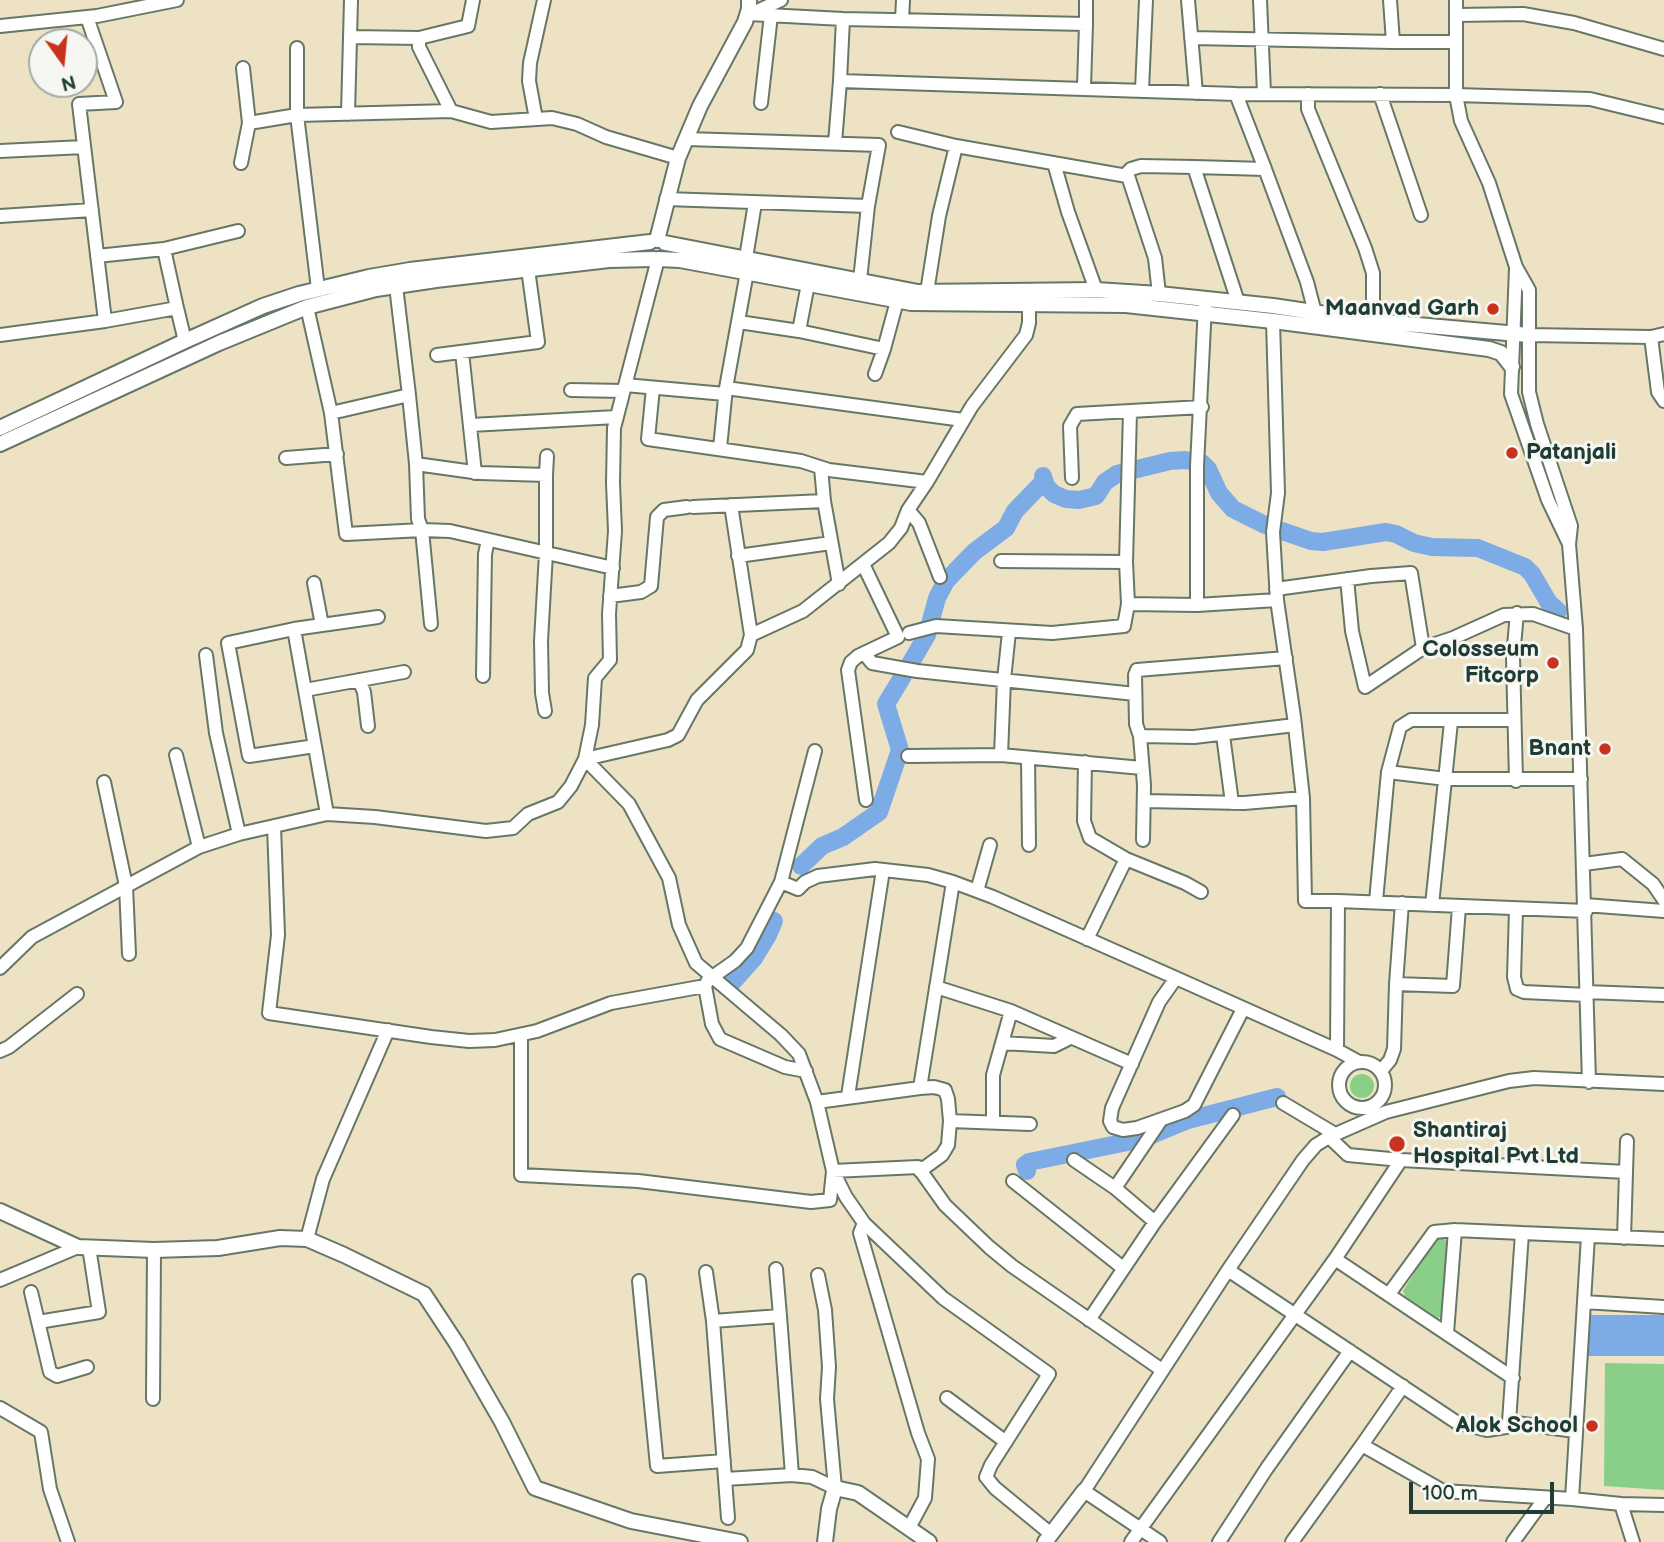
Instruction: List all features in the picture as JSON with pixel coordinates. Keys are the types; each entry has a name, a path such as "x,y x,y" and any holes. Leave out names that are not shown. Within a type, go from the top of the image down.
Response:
{"street":[{"path":"0,26 87,17 177,0"},
{"path":"348,114 351,0"},
{"path":"351,37 419,38 468,26 473,0"},
{"path":"536,118 530,63 544,0"},
{"path":"748,7 764,9 781,0"},
{"path":"902,20 903,0"},
{"path":"1084,88 1086,0"},
{"path":"1143,90 1146,0"},
{"path":"1188,0 1196,93"},
{"path":"1260,0 1264,93"},
{"path":"1391,0 1393,42"},
{"path":"1456,0 1456,95 1461,121 1489,183 1516,267 1529,392 1537,424 1570,520 1586,908 1589,1082"},
{"path":"748,7 771,15 844,19 1086,24"},
{"path":"656,259 647,249 657,242 678,158 748,7"},
{"path":"1456,15 1522,7 1664,49"},
{"path":"761,103 771,15"},
{"path":"87,17 116,102 79,104 105,321"},
{"path":"835,143 844,19"},
{"path":"419,38 419,47 451,111"},
{"path":"1191,38 1456,42"},
{"path":"297,48 297,115 318,289"},
{"path":"241,163 248,123 243,68"},
{"path":"840,81 1236,94 1456,95 1590,99 1664,117"},
{"path":"1236,94 1307,282 1315,313"},
{"path":"1308,94 1308,108 1373,273 1373,321"},
{"path":"1380,94 1421,215"},
{"path":"248,123 297,115 451,111 491,122 536,118 563,120 606,137 678,158"},
{"path":"898,132 956,146 1126,176"},
{"path":"686,139 879,145 868,206 860,280"},
{"path":"927,292 939,216 956,146"},
{"path":"0,151 84,147"},
{"path":"1054,163 1096,290"},
{"path":"1126,176 1131,169 1141,166 1265,169"},
{"path":"1194,167 1238,302"},
{"path":"1126,176 1155,258 1159,294"},
{"path":"666,199 868,206"},
{"path":"720,448 726,391 739,322 755,203"},
{"path":"0,216 92,210"},
{"path":"97,256 164,249 238,231"},
{"path":"0,428 263,306 318,289 410,270 657,242 808,284 897,301 930,304 1096,290 1159,294 1273,321 1489,349 1501,353 1512,367"},
{"path":"164,249 185,341"},
{"path":"0,968 32,937 199,847 239,834 327,814 375,817 486,831 513,828 528,814 558,802 571,786 585,759 592,725 595,678 610,660 610,596 615,531 613,449 616,417 656,259"},
{"path":"0,444 219,343 307,307 355,293 396,286 609,260 656,259 746,265 927,292 1126,305 1205,306 1238,302 1373,321 1522,335 1658,335 1658,392 1664,401"},
{"path":"437,355 538,342 528,269"},
{"path":"799,331 808,284"},
{"path":"396,286 430,624"},
{"path":"751,635 803,611 896,535 908,510 963,420 1026,335 1029,297"},
{"path":"875,374 897,301"},
{"path":"1197,605 1197,460 1202,407 1205,306"},
{"path":"307,307 331,413 346,534 450,531 612,568"},
{"path":"0,335 177,308"},
{"path":"1273,321 1278,493 1273,532 1277,595 1303,798 1305,901 1376,901 1516,909 1664,911"},
{"path":"739,322 799,331 884,349"},
{"path":"1522,335 1512,367 1513,403 1548,500 1569,544"},
{"path":"462,352 475,472"},
{"path":"653,388 648,439 801,461 821,468 927,482"},
{"path":"572,390 653,388 726,391 963,420"},
{"path":"331,413 409,395"},
{"path":"1072,478 1070,426 1074,416 1082,412 1202,407"},
{"path":"909,633 931,627 1052,633 1121,627 1126,621 1128,604 1126,562 1130,412"},
{"path":"471,425 616,417"},
{"path":"286,458 337,454"},
{"path":"545,711 541,641 546,553 547,456"},
{"path":"416,464 475,472 546,475"},
{"path":"821,468 839,584"},
{"path":"610,596 641,592 651,586 657,517 668,509 824,501"},
{"path":"585,759 668,740 678,735 695,703 749,646 751,635 731,505"},
{"path":"908,510 919,523 940,577"},
{"path":"483,676 485,554 488,540"},
{"path":"738,556 831,543"},
{"path":"1001,561 1126,562"},
{"path":"863,564 898,637 851,662 848,677 866,800"},
{"path":"1128,604 1197,605 1277,595 1347,579 1411,573 1423,648"},
{"path":"1347,579 1352,631 1366,687 1423,648 1453,638 1497,617 1517,613 1536,615 1576,629"},
{"path":"314,583 322,625"},
{"path":"1516,781 1513,657 1517,613"},
{"path":"315,746 249,756 228,643 293,629 377,617"},
{"path":"293,629 327,814"},
{"path":"1001,755 1009,632"},
{"path":"864,653 869,661 875,664 1135,694"},
{"path":"206,655 216,733 239,834"},
{"path":"1143,840 1144,801 1140,736 1136,724 1136,672 1141,668 1174,668 1286,658"},
{"path":"304,690 404,672"},
{"path":"359,680 364,692 368,726"},
{"path":"1376,901 1388,772 1398,732 1403,723 1415,720 1514,720"},
{"path":"1432,905 1451,722"},
{"path":"1140,736 1181,738 1295,725"},
{"path":"1223,734 1233,803"},
{"path":"274,826 278,935 270,1013 482,1041 521,1036 611,1003 709,982 735,961 747,948 781,882 816,751"},
{"path":"176,755 199,847"},
{"path":"908,756 1001,755 1142,768"},
{"path":"1028,758 1029,845"},
{"path":"585,759 629,804 669,878 687,948 709,982 795,1048 817,1102 833,1171 846,1197 864,1223 943,1298 1049,1374 986,1477 1048,1538 1084,1491 1303,1160 1316,1145 1382,1107"},
{"path":"1085,762 1084,821 1087,833 1098,845 1200,891"},
{"path":"1388,772 1446,779 1581,779"},
{"path":"104,782 126,886 129,954"},
{"path":"1144,801 1233,803 1303,798"},
{"path":"977,891 990,845"},
{"path":"1087,939 1126,859"},
{"path":"1584,864 1622,859 1653,884 1664,900"},
{"path":"781,882 798,889 818,876 883,870 953,881 1176,978 1359,1062 1371,1063 1381,1071 1385,1089 1382,1107"},
{"path":"848,1096 883,870"},
{"path":"920,1088 953,881"},
{"path":"1336,1050 1338,901"},
{"path":"1381,1071 1390,1060 1394,1049 1402,903"},
{"path":"1396,984 1453,986 1459,907"},
{"path":"1516,909 1514,977 1517,989 1524,992 1664,995 1664,987"},
{"path":"1154,1130 1118,1129 1111,1125 1111,1113 1159,1002 1176,978"},
{"path":"709,982 712,1024 720,1039 785,1067 806,1071"},
{"path":"936,987 1011,1011 1132,1064"},
{"path":"0,1051 9,1047 77,994"},
{"path":"1115,1188 1154,1130 1194,1105 1243,1009"},
{"path":"993,1122 993,1075 1011,1011"},
{"path":"307,1238 323,1179 387,1030"},
{"path":"521,1036 521,1175 638,1181 811,1202 830,1200 833,1171"},
{"path":"1002,1043 1054,1046 1070,1038"},
{"path":"1359,1062 1345,1069 1341,1076 1340,1091 1348,1104 1355,1107 1382,1107 1521,1079 1664,1084"},
{"path":"817,1102 920,1088 934,1087 945,1090 950,1121 946,1150 920,1171"},
{"path":"1283,1103 1332,1135 1348,1155 1626,1172"},
{"path":"1089,1320 1155,1222 1233,1115"},
{"path":"950,1121 1030,1124"},
{"path":"1624,1238 1627,1141"},
{"path":"1074,1160 1115,1188 1155,1222"},
{"path":"1131,1542 1335,1259 1401,1160"},
{"path":"833,1171 918,1167 945,1205 989,1247 1012,1266 1162,1370"},
{"path":"1013,1181 1123,1268"},
{"path":"0,1211 83,1247 154,1251 218,1248 281,1238 307,1238 424,1294 457,1344 502,1422 535,1488 631,1521 740,1542"},
{"path":"864,1223 860,1233 928,1459 925,1497 909,1528"},
{"path":"1447,1333 1455,1230"},
{"path":"1389,1294 1431,1234 1437,1231 1664,1239"},
{"path":"1228,1270 1456,1422 1488,1430 1507,1427 1509,1422 1522,1233"},
{"path":"1572,1499 1588,1236"},
{"path":"0,1280 83,1247"},
{"path":"38,1322 99,1312 83,1247"},
{"path":"153,1399 154,1251"},
{"path":"1335,1259 1513,1378"},
{"path":"776,1269 792,1475"},
{"path":"706,1272 713,1321 728,1518"},
{"path":"818,1275 825,1310 829,1367 827,1399 835,1488 825,1542"},
{"path":"639,1281 657,1466 724,1461"},
{"path":"31,1292 50,1372 57,1376 87,1367"},
{"path":"1584,1302 1664,1307"},
{"path":"713,1321 780,1316"},
{"path":"1219,1542 1267,1468 1350,1351"},
{"path":"1292,1542 1403,1386"},
{"path":"947,1398 1006,1442"},
{"path":"0,1408 41,1432 50,1489 68,1542"},
{"path":"1509,1422 1575,1431"},
{"path":"1362,1445 1443,1491 1664,1505"},
{"path":"725,1479 792,1475 812,1477 835,1488 858,1493 929,1542"},
{"path":"1084,1491 1160,1542"},
{"path":"1518,1540 1545,1498"},
{"path":"1621,1504 1633,1542"}],"green space":[{"path":"1362,1074 1370,1078 1374,1086 1370,1094 1362,1098 1354,1094 1350,1086 1354,1078"},
{"path":"1442,1238 1448,1245 1443,1316 1438,1318 1405,1296 1403,1291 1435,1240"},
{"path":"1605,1363 1664,1364 1664,1490 1604,1486"}],"water":[{"path":"1589,1315 1664,1315 1664,1356 1587,1356"}],"waterway":[{"path":"1043,476 1046,486 1054,494 1079,500 1096,496 1105,482 1117,474 1170,461 1202,463 1208,469 1219,493 1233,509 1265,525"},
{"path":"910,664 927,635 937,598 946,581 974,552 1006,528 1015,511 1044,481"},
{"path":"1282,531 1311,541 1323,542 1386,532 1432,547 1478,548 1525,567 1549,603 1558,611"},
{"path":"801,866 822,846 843,837 879,812 900,750 886,704 903,676"},
{"path":"730,985 754,958 774,921"},
{"path":"1027,1171 1025,1165 1029,1162 1142,1139 1188,1120 1277,1097"}],"place":[{"name":"Maanvad Garh","path":"1493,309"},
{"name":"Patanjali","path":"1512,453"},
{"name":"Colosseum Fitcorp","path":"1553,663"},
{"name":"Bnant","path":"1605,749"},
{"name":"Shantiraj Hospital Pvt Ltd","path":"1397,1144"},
{"name":"Alok School","path":"1592,1426"}]}
